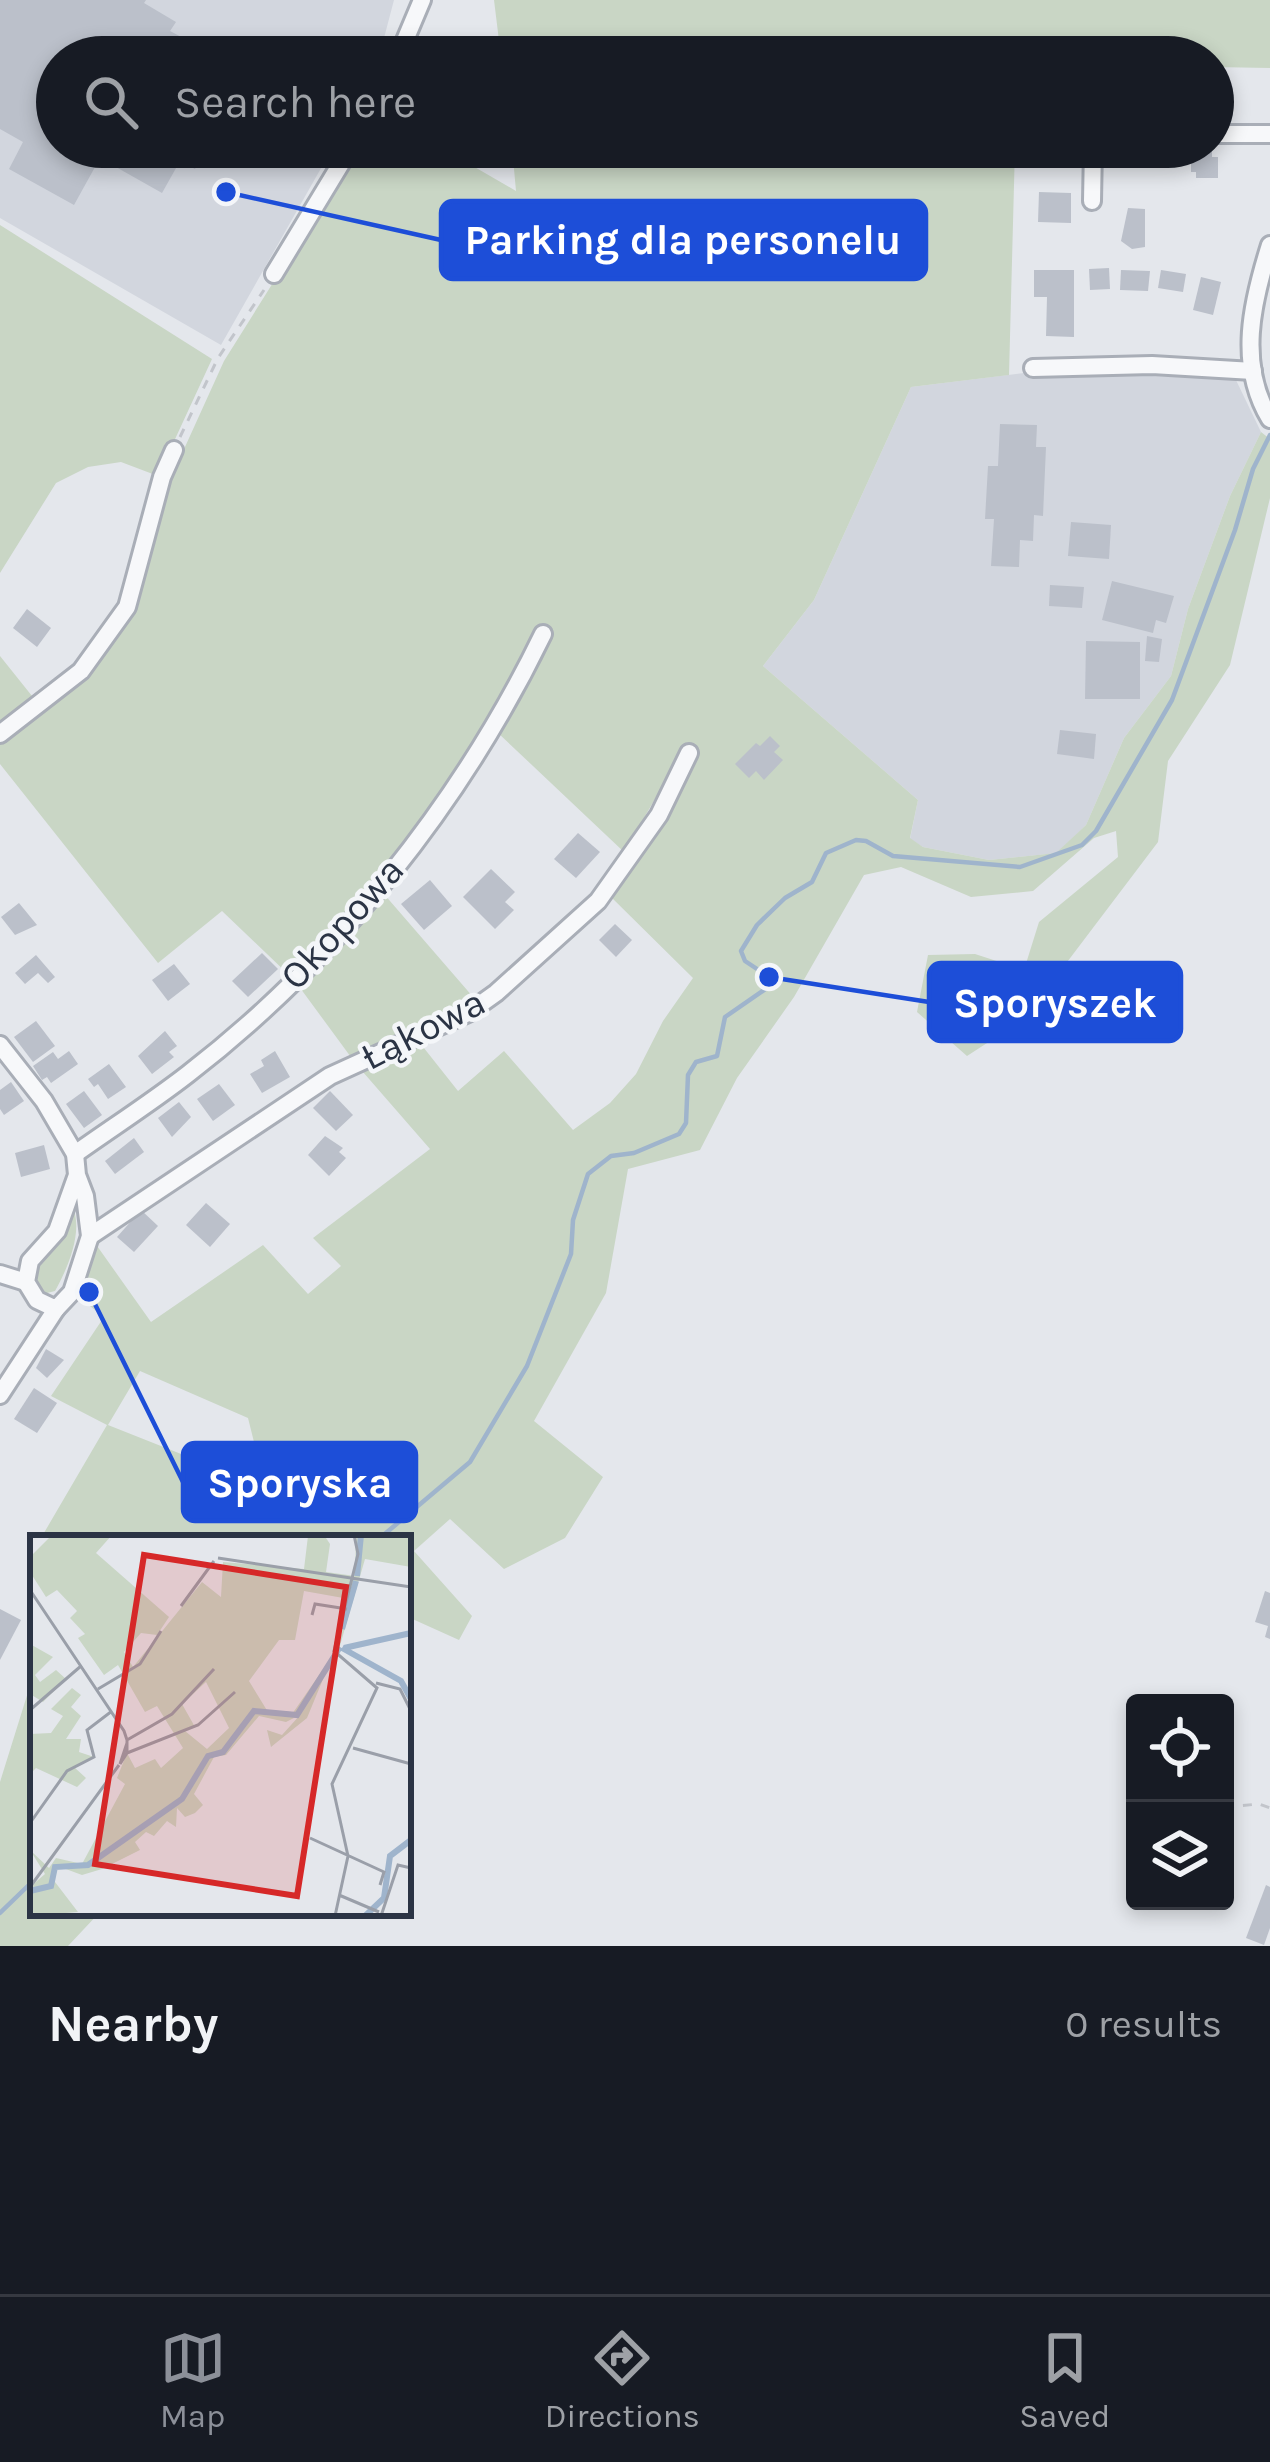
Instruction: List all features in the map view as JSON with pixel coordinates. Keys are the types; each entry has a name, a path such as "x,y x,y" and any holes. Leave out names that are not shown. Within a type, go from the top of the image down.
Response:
{"street":[{"path":"403,36 409,0"},
{"path":"406,36 422,0"},
{"path":"1234,134 1270,134"},
{"path":"274,274 338,168"},
{"path":"1092,201 1093,168"},
{"path":"1270,245 1252,303 1254,375 1270,419"},
{"path":"1034,368 1152,365 1254,375"},
{"path":"0,734 81,671 127,607 162,477 174,450"},
{"name":"Okopowa","path":"76,1154 189,1074 295,981 326,947 471,764 543,634"},
{"name":"Łąkowa","path":"90,1236 330,1076 467,1013 496,994 598,901 659,815 689,753"},
{"path":"0,1046 44,1101 76,1154 90,1236 73,1292 56,1309 0,1395"},
{"path":"26,1282 30,1261 57,1231 77,1175"},
{"path":"0,1274 26,1282 37,1300 56,1309"}],"path":[{"path":"174,450 218,358 274,274"},
{"path":"1234,1806 1270,1808"}],"shaded area":[{"path":"0,0 394,0 385,36 36,36 36,168 321,168 221,345 0,218"},
{"path":"1024,373 1235,378 1261,432 1230,496 1188,609 1171,676 1124,738 1086,825 1057,853 989,860 923,847 910,839 918,800 763,666 814,600 911,387"}],"green space":[{"path":"494,0 1270,0 1270,68 1234,67 1234,36 498,36"},
{"path":"345,168 476,168 516,191 514,168 1014,168 1009,375 911,387 814,600 763,666 918,800 910,838 923,847 989,860 1056,853 1086,825 1124,738 1171,676 1188,609 1230,496 1261,432 1270,439 1270,498 1230,665 1168,761 1158,842 1024,1019 967,1056 917,1012 928,955 975,954 1024,970 1039,922 1118,857 1116,831 1094,838 1033,891 971,897 901,867 864,875 794,997 737,1078 700,1150 628,1169 606,1293 534,1421 603,1477 565,1538 504,1569 450,1519 414,1551 472,1616 459,1640 411,1618 411,1535 43,1535 107,1425 51,1396 104,1317 72,1292 90,1236 151,1322 263,1245 308,1294 341,1266 313,1238 430,1149 356,1064 295,981 377,886 480,1005 416,1038 458,1091 504,1051 573,1130 610,1103 636,1074 663,1021 693,978 610,896 686,746 624,852 497,732 468,760 432,811 291,977 222,911 158,963 0,764 0,656 36,701 81,671 148,559 170,480 224,361","holes":["140,1371 248,1418 255,1446 236,1469 224,1471 108,1425"]},
{"path":"0,225 212,359 158,476 121,462 88,467 56,483 0,573"},
{"path":"73,1208 76,1228 69,1261 55,1291 43,1294 36,1286 35,1269 63,1236"},
{"path":"30,1668 30,1916 96,1916 68,1946 0,1946 0,1782 29,1689"}],"building":[{"path":"0,0 146,0 144,3 176,22 170,31 179,36 36,36 36,168 94,168 74,205 9,169 23,142 0,129"},
{"path":"118,168 176,168 162,193"},
{"path":"1191,168 1218,168 1218,178 1196,178 1196,172"},
{"path":"1039,192 1071,193 1071,223 1038,222"},
{"path":"1128,208 1145,209 1145,247 1132,249 1121,241"},
{"path":"1109,268 1110,289 1090,290 1089,269"},
{"path":"1034,270 1074,270 1074,337 1046,336 1047,297 1034,297"},
{"path":"1121,270 1150,271 1148,291 1120,290"},
{"path":"1161,270 1186,274 1183,292 1158,288"},
{"path":"1201,277 1221,282 1213,315 1193,310"},
{"path":"1000,424 1037,425 1036,447 1046,447 1043,516 1034,515 1033,541 1020,540 1019,567 991,566 994,519 985,519 988,466 998,466"},
{"path":"1071,522 1111,525 1109,559 1068,556"},
{"path":"1112,581 1174,596 1166,623 1156,620 1153,633 1102,620"},
{"path":"1050,585 1084,587 1082,608 1049,606"},
{"path":"27,609 51,628 37,647 13,628"},
{"path":"1147,636 1162,639 1159,662 1145,661"},
{"path":"1086,641 1140,642 1140,699 1085,699"},
{"path":"1060,730 1096,734 1094,759 1057,754"},
{"path":"770,736 780,746 774,752 783,760 764,780 756,771 749,778 735,764"},
{"path":"578,833 600,852 576,878 554,859"},
{"path":"491,869 515,892 505,902 514,910 495,929 463,897"},
{"path":"430,880 452,906 424,930 401,904"},
{"path":"19,903 37,925 15,935 1,917"},
{"path":"615,924 632,940 616,957 599,940"},
{"path":"262,953 278,969 248,997 232,981"},
{"path":"36,955 55,977 48,983 38,973 25,984 15,973"},
{"path":"174,964 190,984 168,1001 152,980"},
{"path":"36,1021 55,1046 33,1062 14,1037"},
{"path":"165,1031 177,1046 169,1052 174,1057 152,1074 138,1056"},
{"path":"69,1051 78,1064 51,1083 47,1077 42,1080 33,1066 53,1052 58,1059"},
{"path":"275,1051 290,1077 262,1093 250,1074"},
{"path":"109,1064 126,1087 108,1099 88,1079"},
{"path":"11,1082 24,1101 4,1115 0,1090"},
{"path":"219,1084 235,1105 213,1121 197,1099"},
{"path":"84,1091 102,1115 84,1128 66,1104"},
{"path":"330,1091 353,1115 336,1131 313,1108"},
{"path":"179,1102 191,1117 172,1137 158,1118"},
{"path":"325,1136 343,1148 339,1152 346,1158 329,1176 308,1155"},
{"path":"134,1138 144,1152 115,1174 105,1161"},
{"path":"44,1145 50,1169 21,1177 15,1153"},
{"path":"206,1203 230,1224 210,1247 186,1225"},
{"path":"141,1210 158,1226 134,1252 117,1237"},
{"path":"46,1349 64,1360 47,1378 36,1368"},
{"path":"34,1388 57,1403 37,1433 14,1419"},
{"path":"1265,1591 1270,1593 1270,1639 1265,1637 1268,1626 1255,1622"},
{"path":"0,1609 21,1620 0,1660"},
{"path":"1266,1885 1270,1887 1270,1928 1264,1945 1246,1938"}],"waterway":[{"path":"384,1535 470,1462 527,1366 571,1254 573,1220 588,1174 611,1156 634,1153 679,1134 686,1123 688,1075 696,1062 717,1056 725,1017 767,988 769,977 745,961 741,951 757,925 785,898 812,882 826,853 856,840 893,856 1020,867 1082,845 1096,831 1172,700 1253,469 1270,435"},
{"path":"0,1913 30,1884"}],"place":[{"name":"Parking dla personelu","path":"226,192"},
{"name":"Sporyszek","path":"769,977"},
{"name":"Sporyska","path":"89,1292"}]}
